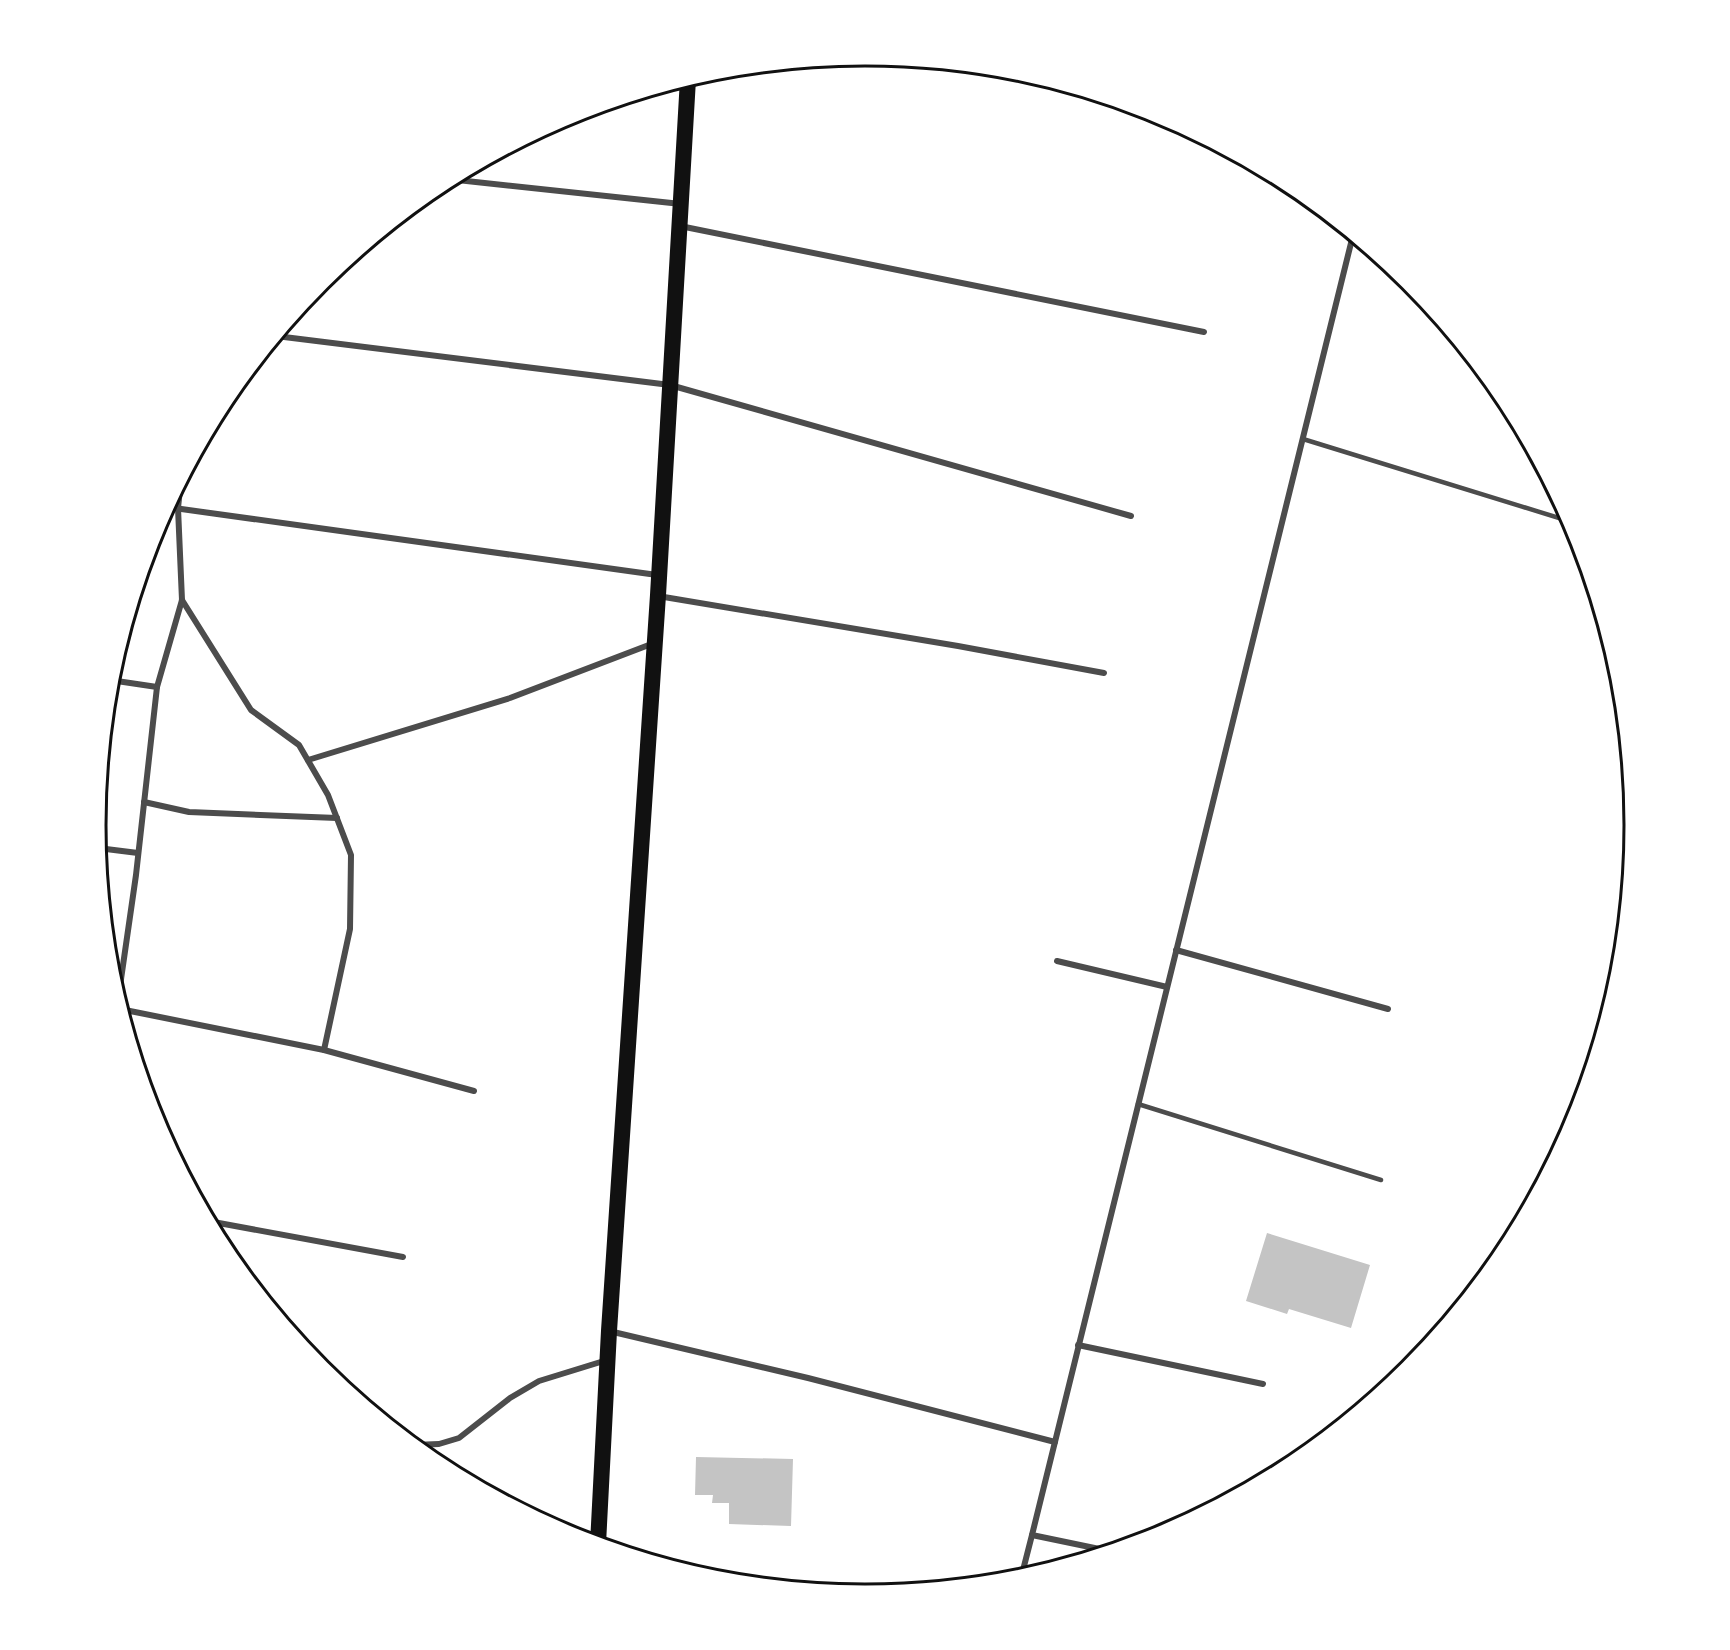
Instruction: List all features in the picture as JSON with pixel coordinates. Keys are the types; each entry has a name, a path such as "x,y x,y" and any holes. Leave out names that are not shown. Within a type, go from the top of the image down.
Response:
{"highway":[{"path":"598,1535 607,1360 660,575 688,88"}],"street":[{"path":"464,181 681,204"},
{"path":"679,226 1204,332"},
{"path":"1024,1566 1351,243"},
{"path":"284,337 670,385 1131,516"},
{"path":"121,975 157,687 182,600 179,501"},
{"path":"178,508 660,575"},
{"path":"658,596 1104,673"},
{"path":"182,600 251,710 299,745 328,795 351,855 350,928 324,1050"},
{"path":"308,760 510,698 654,643"},
{"path":"120,682 157,687"},
{"path":"144,802 189,812 337,818"},
{"path":"107,849 138,853"},
{"path":"1176,950 1388,1009"},
{"path":"1057,961 1167,987"},
{"path":"130,1011 324,1050 474,1091"},
{"path":"220,1223 403,1257"},
{"path":"609,1331 808,1378 1055,1442"},
{"path":"1078,1345 1263,1384"},
{"path":"427,1444 439,1444 459,1438 510,1398 539,1381 607,1360"},
{"path":"1032,1535 1095,1548"}],"lane":[{"path":"1303,439 1559,518"},
{"path":"1137,1104 1381,1180"}],"building":[{"path":"1267,1233 1370,1265 1351,1328 1289,1309 1287,1314 1246,1301"},
{"path":"696,1457 793,1459 791,1526 729,1524 729,1503 712,1503 713,1495 695,1495"}]}
